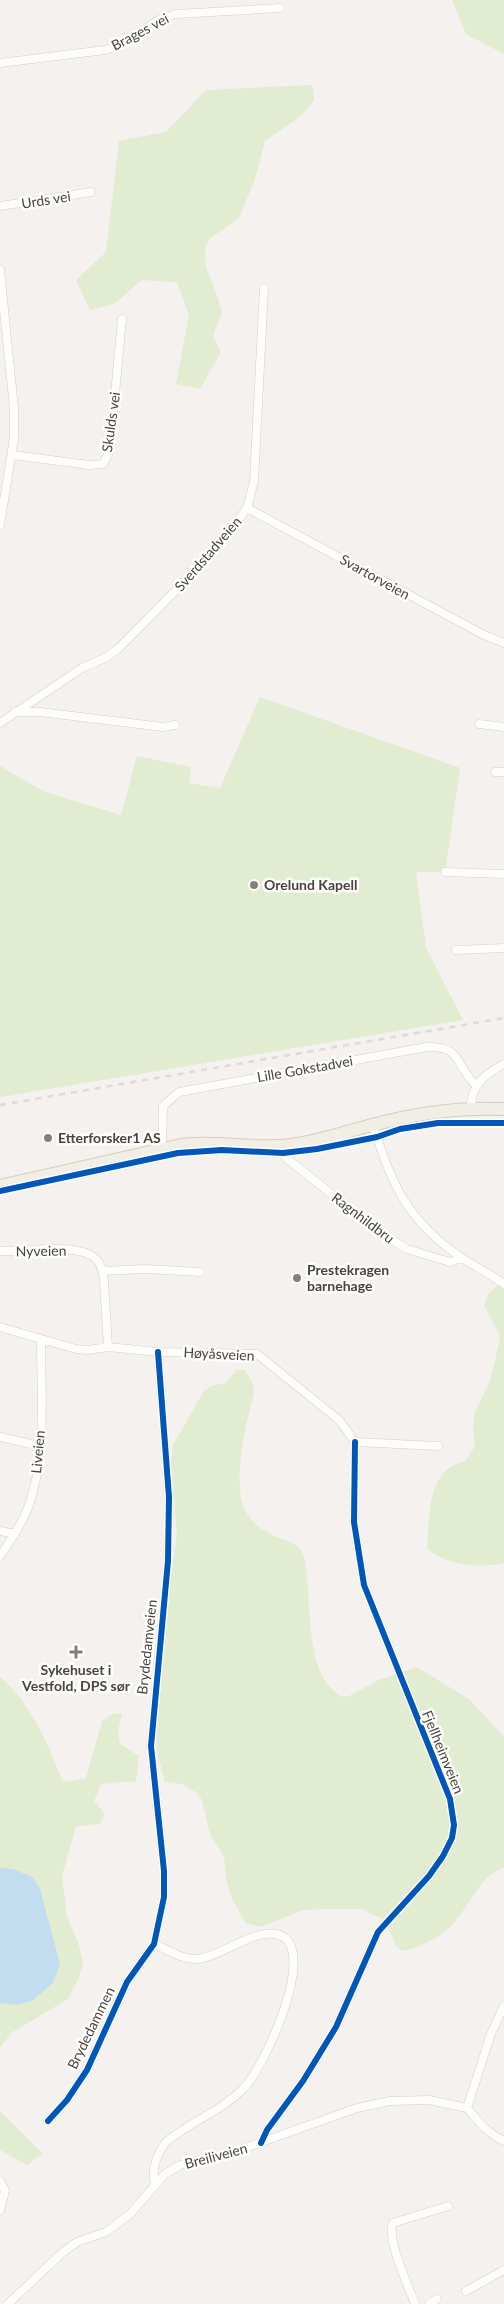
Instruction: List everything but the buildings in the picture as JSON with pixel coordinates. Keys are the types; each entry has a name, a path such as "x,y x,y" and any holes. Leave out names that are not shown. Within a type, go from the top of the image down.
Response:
{"main road":[{"path":"0,1186 162,1150 207,1142 282,1146 316,1140 373,1124 427,1112 471,1108 504,1109"}],"street":[{"name":"Brages vei","path":"0,63 105,50 124,43 160,19 176,14 280,8"},
{"name":"Urds vei","path":"0,206 91,192"},
{"path":"0,270 14,408 13,454 0,525"},
{"name":"Sverdstadveien","path":"0,723 82,668 107,657 119,648 187,579 233,528 247,508 254,481 264,288"},
{"name":"Skulds vei","path":"13,454 89,465 103,464 109,453 111,438 122,319"},
{"name":"Svartorveien","path":"247,508 484,635 504,643"},
{"path":"15,712 40,712 164,727 175,725"},
{"path":"479,724 504,727"},
{"path":"495,772 504,772"},
{"path":"445,872 504,874"},
{"path":"456,950 504,948"},
{"name":"Lille Gokstadvei","path":"162,1150 163,1106 179,1092 427,1046 450,1049 464,1072 476,1085"},
{"path":"471,1108 473,1090 476,1085 492,1071 504,1064"},
{"path":"373,1124 392,1181 414,1216 440,1242 461,1258 504,1284"},
{"name":"Ragnhildbru","path":"282,1146 285,1157 379,1232 407,1249 426,1256 450,1262 461,1258"},
{"name":"Nyveien","path":"0,1251 76,1250 96,1258 103,1271"},
{"path":"108,1346 103,1271 145,1269 200,1272"},
{"name":"Høyåsveien","path":"0,1327 76,1349 88,1350 108,1346 158,1352 257,1354 339,1420 356,1442"},
{"name":"Liveien","path":"0,1556 25,1515 35,1482 40,1446 42,1340"},
{"name":"Brydedamveien","path":"154,1944 164,1897 164,1871 151,1746 168,1561 169,1497 158,1352"},
{"path":"0,1437 40,1446"},
{"path":"356,1442 438,1446"},
{"name":"Fjellheimveien","path":"261,2143 267,2130 304,2081 336,2027 378,1932 429,1876 452,1838 454,1825 450,1799 364,1585 354,1522 356,1442"},
{"path":"0,1531 14,1534"},
{"path":"154,1944 185,1957 196,1959 219,1953 253,1938 275,1934 286,1938 290,1944 294,1971 291,1989 275,2032 252,2080 234,2097 165,2143 158,2154 153,2169 156,2184"},
{"name":"Brydedammen","path":"48,2120 67,2100 87,2070 127,1982 154,1944"},
{"path":"504,2006 491,2034 468,2108 483,2127 492,2135 504,2141"},
{"name":"Breiliveien","path":"8,2304 70,2246 106,2232 130,2214 166,2174 180,2165 261,2143 357,2108 390,2101 429,2100 468,2108"},
{"path":"0,2181 5,2192 0,2210"},
{"path":"415,2304 396,2254 391,2228 393,2223 448,2206"},
{"path":"466,2291 504,2270"},
{"path":"429,2304 437,2299"}],"green space":[{"path":"452,0 504,0 504,54 466,34"},
{"path":"312,85 314,100 302,115 265,141 255,179 239,218 209,239 205,248 206,267 222,312 213,336 221,352 200,389 176,384 189,315 177,282 142,280 114,304 90,310 76,280 106,252 119,141 166,132 206,90"},
{"path":"260,697 460,768 445,872 416,872 426,948 463,1020 0,1097 0,766 45,792 121,815 137,756 191,767 189,783 220,788"},
{"path":"502,1282 504,1284 504,1563 495,1565 464,1564 444,1559 427,1548 430,1508 437,1483 443,1473 453,1466 466,1461 475,1446 473,1425 475,1412 490,1381 500,1336 484,1305 489,1293"},
{"path":"237,1369 245,1370 253,1384 254,1393 241,1453 240,1486 242,1500 246,1512 255,1524 271,1534 293,1543 302,1553 306,1573 314,1653 325,1681 341,1697 349,1696 379,1680 417,1667 470,1700 504,1737 504,1867 488,1877 448,1929 415,1948 402,1951 396,1946 386,1921 362,1909 301,1911 261,1927 246,1923 232,1899 227,1883 224,1857 210,1834 202,1800 197,1793 182,1784 165,1782 156,1748 161,1645 177,1535 171,1462 173,1445 204,1391 211,1386 226,1383"},
{"path":"0,1677 21,1699 38,1725 63,1782 86,1778 102,1721 114,1713 122,1714 118,1731 120,1744 139,1756 136,1781 101,1784 94,1801 105,1814 100,1824 76,1826 62,1876 67,1917 78,1942 83,1963 79,1977 68,1999 11,2033 0,2048"},
{"path":"0,2111 43,2154 27,2165 0,2150"}],"water":[{"path":"0,1868 13,1869 32,1877 40,1889 60,1964 53,1983 32,2001 16,2005 0,2003"}],"railway":[{"path":"0,1105 504,1018"}],"cycle path":[{"path":"0,1191 178,1153 222,1150 283,1153 317,1149 377,1137 400,1129 438,1123 504,1123"},
{"path":"48,2121 67,2100 87,2070 127,1982 154,1944 164,1897 164,1871 151,1746 168,1561 169,1497 158,1352"},
{"path":"261,2143 267,2130 303,2081 336,2027 378,1932 429,1876 443,1856 452,1838 454,1825 450,1799 364,1585 354,1522 355,1442"}],"place":[{"name":"Orelund Kapell","path":"254,885"},
{"name":"Etterforsker1 AS","path":"48,1138"},
{"name":"Prestekragen barnehage","path":"297,1278"},
{"name":"Sykehuset i Vestfold, DPS sør","path":"76,1652"}]}
